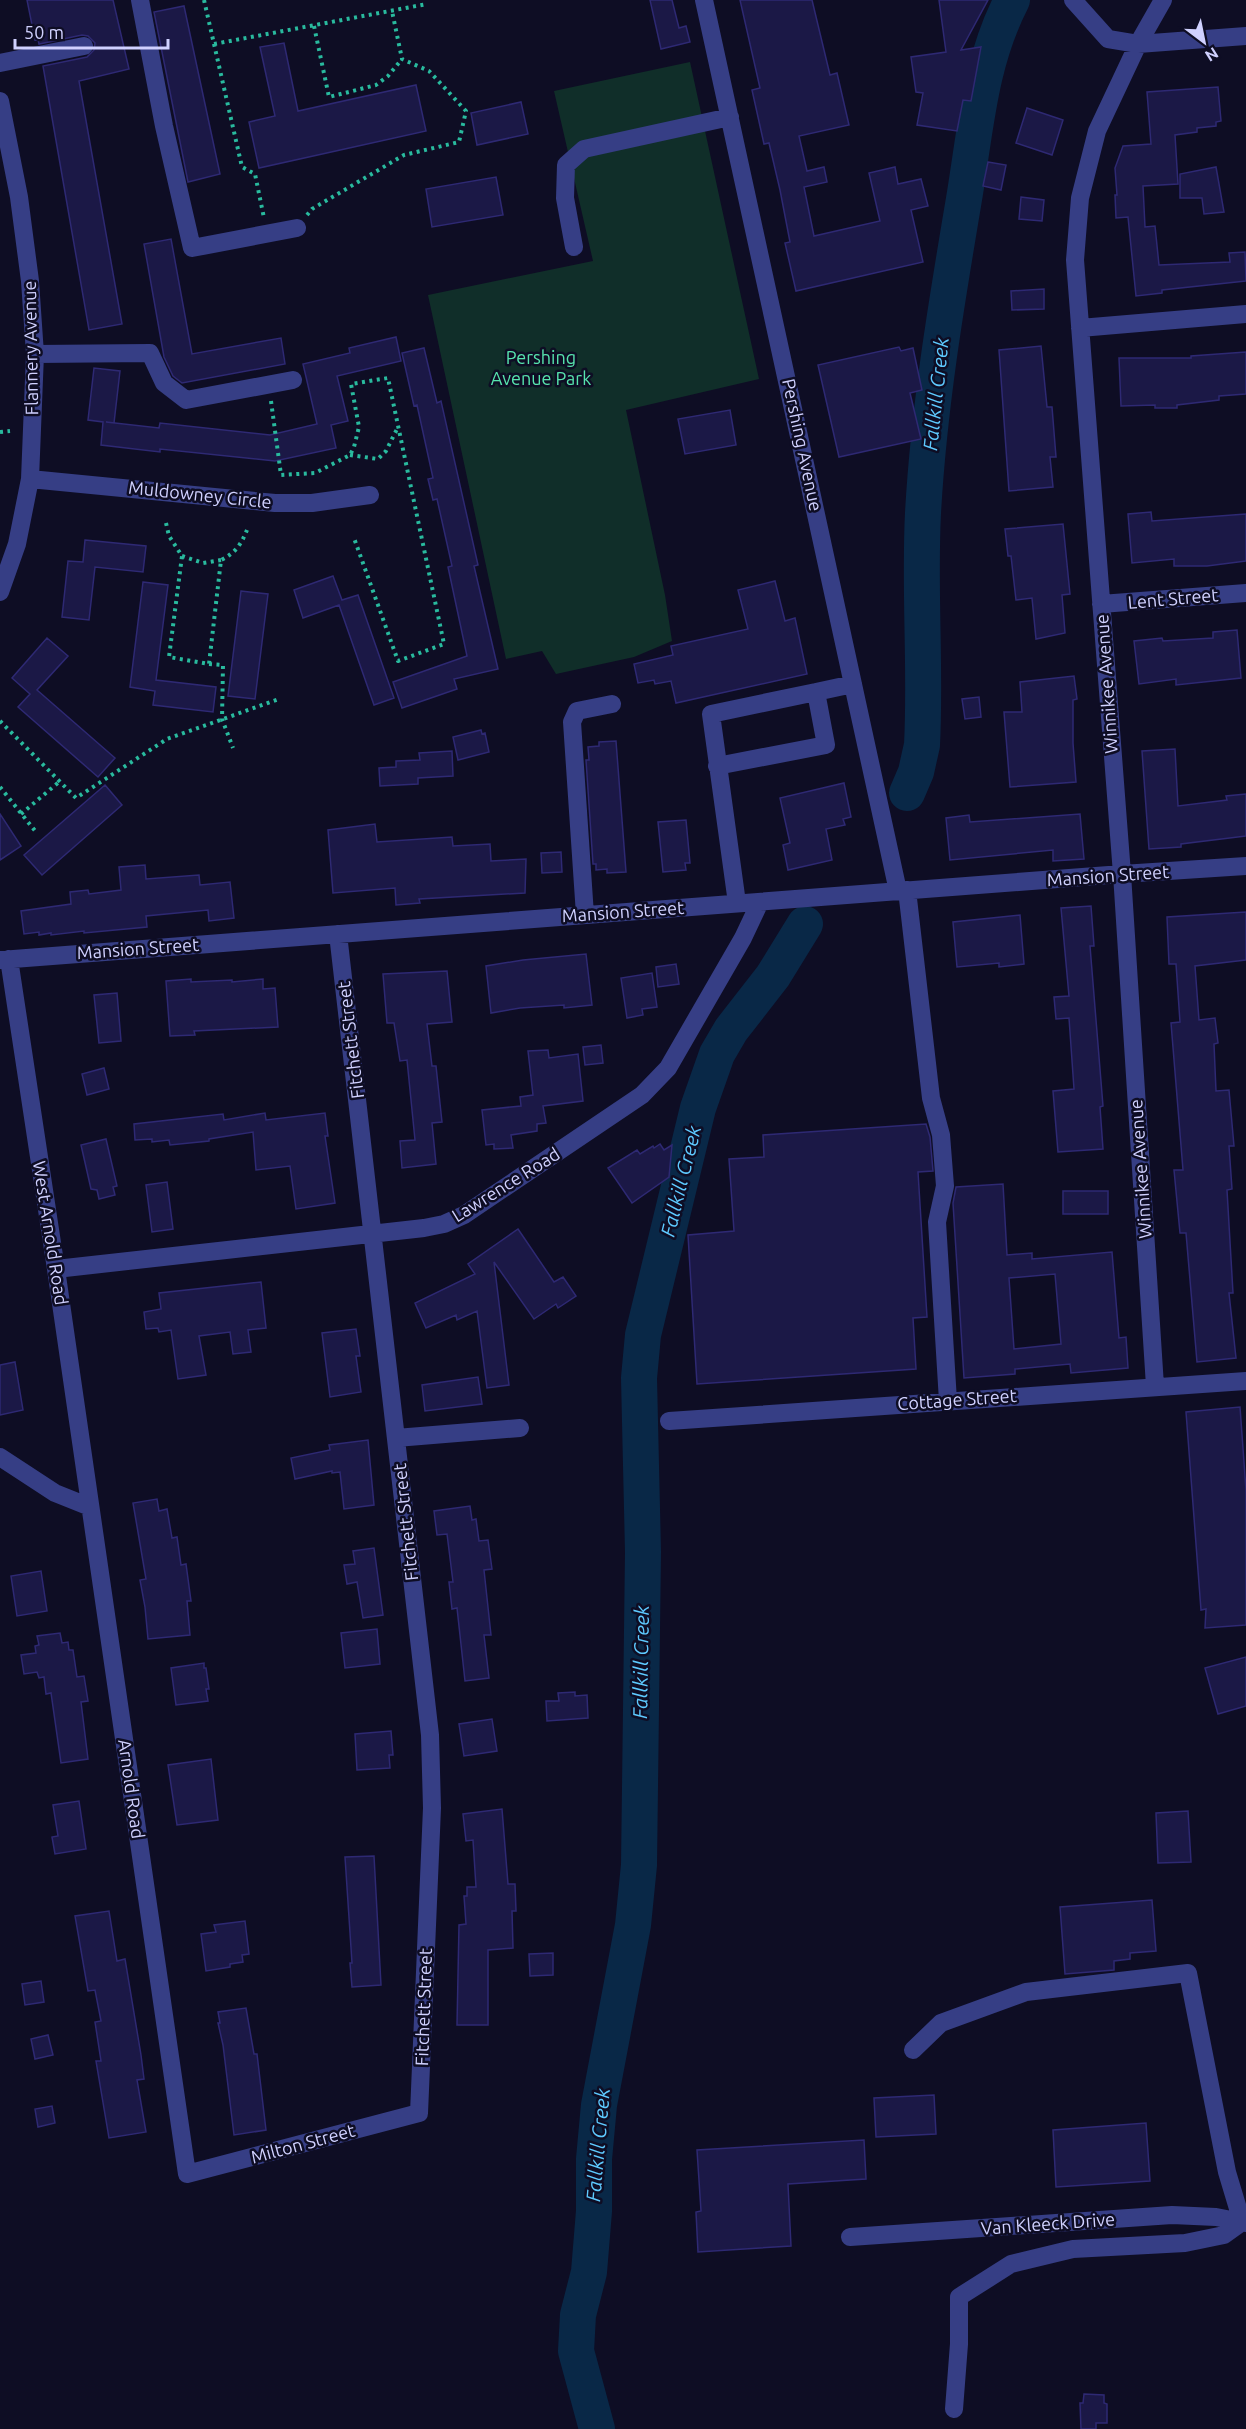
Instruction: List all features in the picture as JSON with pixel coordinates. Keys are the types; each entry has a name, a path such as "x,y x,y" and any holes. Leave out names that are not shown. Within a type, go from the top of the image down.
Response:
{"street":[{"path":"140,0 164,126 192,248 297,228"},
{"name":"Pershing Avenue","path":"704,0 853,684 902,891 931,1098 941,1135 945,1186 937,1222 948,1401"},
{"path":"1073,0 1108,39 1138,44 1246,36"},
{"name":"Winnikee Avenue","path":"1155,1386 1122,874 1075,260 1080,198 1097,131 1138,44 1163,0"},
{"path":"0,63 84,46"},
{"name":"Flannery Avenue","path":"0,101 20,197 30,281 35,354 30,479 17,544 0,592"},
{"path":"574,247 565,198 566,165 584,148 730,117"},
{"path":"1080,328 1246,314"},
{"path":"35,354 150,353 164,383 186,400 293,380"},
{"name":"Muldowney Circle","path":"30,479 275,503 312,503 370,495"},
{"name":"Lent Street","path":"1101,604 1246,593"},
{"path":"737,903 711,714 853,684"},
{"path":"717,766 826,746 816,692"},
{"path":"585,915 572,722 577,711 612,704"},
{"name":"Mansion Street","path":"4,960 1246,866"},
{"name":"Lawrence Road","path":"56,1269 424,1228 444,1224 464,1215 642,1095 668,1068 743,938 760,902"},
{"name":"Fitchett Street","path":"338,934 430,1735 432,1769 419,2113"},
{"name":"West Arnold Road","path":"4,960 56,1269 90,1507"},
{"name":"Cottage Street","path":"669,1421 1246,1381"},
{"path":"396,1438 520,1428"},
{"path":"0,1457 56,1493 90,1507"},
{"name":"Arnold Road","path":"90,1507 187,2174"},
{"path":"914,2050 941,2023 1026,1992 1188,1973 1227,2172 1244,2222 1224,2235 1185,2242 1073,2249 1011,2264 976,2286 958,2298 959,2344 954,2409"},
{"name":"Milton Street","path":"187,2174 419,2113"},
{"name":"Van Kleeck Drive","path":"850,2237 1172,2216 1216,2217 1244,2222"}],"path":[{"path":"204,0 242,167 255,174 267,233"},
{"path":"214,45 426,4"},
{"path":"392,11 402,59"},
{"path":"314,26 329,98 376,85 388,76 402,59"},
{"path":"297,228 312,209 404,155 459,142 466,111 429,71 402,59"},
{"path":"350,455 378,459 386,451 399,426"},
{"path":"0,432 9,431"},
{"path":"166,523 169,536 182,556 203,563 221,560 232,555 241,544 247,530"},
{"path":"182,556 169,657 222,665 222,719 233,748"},
{"path":"209,664 221,560"},
{"path":"0,721 76,798 167,739 279,699"},
{"path":"21,814 59,782"},
{"path":"0,787 36,831"}],"green space":[{"name":"Pershing Avenue Park","path":"690,62 759,379 626,410 665,595 672,641 634,657 556,674 542,651 506,659 428,295 593,261 554,91"}],"building":[{"path":"27,0 113,0 129,69 79,81 122,324 89,330 43,66 87,57 94,50 95,43 88,36 82,35 39,44 38,39 35,40"},
{"path":"650,0 672,0 679,28 686,26 690,42 661,49"},
{"path":"740,0 812,0 830,75 837,73 849,125 799,136 807,171 824,167 827,182 804,187 814,236 880,221 869,173 895,167 898,184 921,179 928,206 911,210 923,262 796,291 785,243 790,242 780,190 769,143 764,144 752,90 760,88"},
{"path":"939,0 988,0 961,50 981,47 971,101 963,100 957,131 917,125 923,93 916,92 911,57 946,52"},
{"path":"184,6 220,174 188,182 154,12"},
{"path":"284,43 298,111 416,85 426,131 259,168 249,122 275,116 260,47"},
{"path":"1218,87 1221,121 1216,122 1216,126 1197,128 1197,132 1175,135 1178,184 1143,186 1145,227 1155,226 1159,265 1230,262 1229,253 1245,252 1246,281 1162,290 1162,293 1136,296 1128,217 1116,218 1115,168 1123,146 1151,144 1147,92"},
{"path":"521,102 528,134 477,145 471,113"},
{"path":"1027,108 1063,120 1052,155 1016,143"},
{"path":"988,162 1006,165 1001,190 983,186"},
{"path":"1216,167 1224,212 1204,214 1202,198 1180,198 1180,174"},
{"path":"496,177 503,215 432,227 426,189"},
{"path":"1021,197 1044,200 1042,221 1019,219"},
{"path":"171,239 192,354 281,338 285,364 182,383 173,376 164,357 144,244"},
{"path":"1044,289 1044,309 1012,310 1011,291"},
{"path":"396,337 401,361 337,376 348,421 331,425 336,448 275,461 101,445 103,422 88,420 94,368 120,371 114,423 159,428 160,423 270,435 317,424 303,364 350,353 349,348"},
{"path":"1041,346 1047,407 1052,407 1056,457 1050,457 1053,487 1009,491 999,350"},
{"path":"899,347 901,351 913,348 922,390 910,393 921,439 839,457 818,365"},
{"path":"424,348 437,403 441,401 478,565 474,566 498,669 454,679 457,689 402,708 393,682 467,656 448,567 452,566 437,499 433,500 428,479 433,478 417,405 414,406 402,353"},
{"path":"1246,352 1246,394 1219,396 1219,400 1177,405 1177,408 1155,408 1155,405 1121,406 1119,358 1191,358 1191,356"},
{"path":"730,410 736,445 685,454 678,419"},
{"path":"1151,512 1152,521 1246,514 1246,561 1207,566 1174,566 1174,559 1132,563 1128,514"},
{"path":"1063,524 1070,594 1062,595 1065,633 1036,639 1032,598 1016,600 1005,529"},
{"path":"85,540 146,546 143,572 95,567 89,620 62,617 68,561 83,562"},
{"path":"333,576 342,600 358,595 394,698 374,705 339,605 303,618 294,590"},
{"path":"775,581 785,621 795,618 807,674 676,703 671,681 655,684 654,680 638,683 634,664 673,655 671,646 748,629 738,590"},
{"path":"143,582 168,585 156,680 216,687 213,712 153,705 155,691 130,687"},
{"path":"241,591 268,594 255,699 228,696"},
{"path":"1237,630 1241,678 1176,685 1176,679 1139,684 1134,641 1162,638 1163,641 1213,638 1213,632"},
{"path":"47,638 68,656 37,690 115,758 98,777 18,707 30,694 12,678"},
{"path":"1074,676 1077,699 1073,700 1076,782 1010,787 1004,712 1022,712 1020,682"},
{"path":"979,697 981,717 965,719 962,699"},
{"path":"481,730 482,734 485,733 489,752 458,760 453,737"},
{"path":"616,741 626,872 607,873 607,869 596,870 596,864 593,864 586,760 589,760 588,747 599,746 599,742"},
{"path":"1175,749 1178,806 1227,800 1226,796 1246,794 1246,836 1181,844 1181,847 1149,849 1142,751"},
{"path":"452,751 453,776 418,778 418,784 380,786 379,768 396,767 396,761 420,760 419,753"},
{"path":"844,783 851,817 843,819 845,825 826,829 832,860 788,870 783,845 790,843 780,798"},
{"path":"105,785 122,805 42,875 24,855"},
{"path":"0,814 21,846 0,860"},
{"path":"1080,814 1084,859 1053,861 1053,850 950,860 946,818 969,815 970,822"},
{"path":"686,820 690,863 685,863 686,870 663,872 658,822"},
{"path":"375,824 377,842 452,837 453,846 490,844 491,861 526,859 525,893 419,899 420,903 396,905 395,888 333,893 328,830"},
{"path":"561,852 562,872 542,873 541,853"},
{"path":"145,865 146,879 199,875 200,885 230,882 234,918 209,921 208,910 146,916 147,927 51,935 51,933 39,935 39,932 24,934 21,911 71,904 70,892 88,890 89,894 121,890 119,867"},
{"path":"1091,906 1094,946 1090,946 1103,1106 1100,1107 1103,1149 1058,1152 1053,1091 1074,1089 1069,1018 1056,1019 1054,997 1069,996 1061,908"},
{"path":"1246,912 1246,960 1195,966 1199,1020 1215,1018 1218,1043 1214,1044 1216,1091 1229,1090 1234,1146 1229,1146 1232,1189 1227,1190 1233,1293 1229,1293 1236,1358 1197,1362 1186,1233 1180,1233 1174,1170 1183,1170 1171,1023 1180,1022 1176,964 1169,964 1167,917"},
{"path":"1020,915 1024,964 999,967 999,963 957,967 953,922"},
{"path":"586,954 592,1005 564,1008 564,1005 520,1008 491,1013 486,966"},
{"path":"676,964 679,984 658,987 656,967"},
{"path":"447,971 452,1022 427,1024 432,1066 436,1066 442,1122 432,1123 436,1164 402,1168 400,1141 415,1140 407,1060 400,1061 394,1023 387,1023 383,974"},
{"path":"652,973 657,1007 642,1009 643,1015 627,1018 621,978"},
{"path":"191,979 191,982 232,980 232,982 263,979 263,989 275,988 278,1027 194,1031 195,1035 170,1036 166,981"},
{"path":"117,993 121,1041 99,1043 94,995"},
{"path":"601,1045 603,1063 585,1065 583,1047"},
{"path":"548,1050 549,1058 578,1054 583,1101 543,1106 546,1123 537,1124 537,1131 511,1135 513,1148 494,1149 494,1144 486,1145 482,1110 521,1106 520,1097 533,1095 528,1051"},
{"path":"104,1068 109,1089 87,1095 82,1074"},
{"path":"265,1113 266,1120 325,1113 328,1136 325,1136 335,1203 296,1209 290,1166 256,1170 253,1132 209,1139 209,1141 170,1145 169,1140 152,1142 152,1139 135,1140 134,1124 223,1114 224,1120"},
{"path":"926,1124 930,1137 933,1171 918,1172 927,1317 913,1318 916,1369 697,1384 688,1235 734,1231 729,1159 764,1157 763,1135"},
{"path":"106,1139 117,1186 113,1187 115,1195 99,1199 97,1190 91,1189 81,1145"},
{"path":"660,1144 664,1150 672,1145 669,1177 632,1203 608,1168 637,1150 640,1154"},
{"path":"167,1182 173,1229 152,1232 146,1185"},
{"path":"1003,1184 1007,1255 1032,1253 1032,1259 1112,1252 1119,1338 1126,1337 1128,1368 1071,1373 1070,1364 1015,1369 1015,1374 964,1378 953,1203 956,1187","holes":["1055,1274 1061,1344 1014,1349 1009,1278"]},
{"path":"1063,1191 1108,1191 1108,1214 1063,1214"},
{"path":"518,1229 554,1282 563,1277 576,1296 558,1308 556,1304 534,1319 494,1262 509,1385 487,1388 477,1311 457,1320 456,1315 426,1328 415,1303 475,1274 468,1264"},
{"path":"261,1282 266,1328 248,1330 251,1352 233,1354 230,1332 199,1336 206,1375 178,1379 171,1330 159,1332 158,1328 146,1329 144,1312 161,1309 159,1293"},
{"path":"356,1329 360,1356 356,1356 361,1392 330,1397 322,1333"},
{"path":"15,1362 23,1410 0,1415 0,1365"},
{"path":"478,1377 482,1404 425,1411 422,1385"},
{"path":"1240,1407 1246,1490 1246,1625 1205,1628 1206,1609 1201,1610 1186,1412"},
{"path":"368,1440 374,1505 344,1509 340,1472 332,1473 332,1471 295,1479 291,1458 330,1450 329,1445"},
{"path":"157,1499 159,1511 167,1509 172,1538 177,1537 181,1565 186,1564 191,1601 187,1601 190,1635 148,1639 140,1580 146,1579 133,1503"},
{"path":"470,1506 472,1520 476,1519 479,1541 488,1540 492,1569 484,1570 491,1635 484,1635 489,1678 465,1681 457,1608 452,1609 449,1582 453,1582 447,1534 437,1535 434,1511"},
{"path":"374,1548 383,1615 363,1618 357,1582 347,1584 344,1565 355,1564 353,1551"},
{"path":"41,1571 47,1611 17,1616 11,1576"},
{"path":"377,1629 380,1664 345,1668 341,1633"},
{"path":"60,1633 62,1643 68,1642 69,1650 73,1650 77,1677 84,1676 88,1701 81,1702 88,1759 61,1763 51,1693 46,1694 44,1677 39,1678 37,1672 24,1674 21,1655 36,1653 35,1646 39,1645 37,1636"},
{"path":"1246,1657 1246,1706 1218,1714 1205,1668"},
{"path":"204,1663 209,1689 206,1689 208,1701 176,1705 171,1668"},
{"path":"575,1692 575,1696 587,1695 588,1718 547,1721 546,1701 559,1701 558,1693"},
{"path":"492,1719 497,1751 464,1756 459,1724"},
{"path":"391,1731 393,1755 389,1755 390,1768 357,1770 355,1734"},
{"path":"211,1759 218,1820 177,1825 168,1765"},
{"path":"79,1801 86,1849 55,1854 52,1837 58,1836 53,1805"},
{"path":"502,1809 508,1884 515,1884 516,1911 512,1911 513,1948 488,1950 488,2025 457,2025 459,1925 466,1924 464,1896 467,1896 467,1887 476,1887 473,1840 466,1841 463,1814"},
{"path":"1188,1811 1191,1862 1158,1863 1156,1813"},
{"path":"374,1856 381,1985 352,1987 345,1857"},
{"path":"1152,1900 1156,1951 1130,1953 1130,1959 1114,1961 1114,1970 1065,1974 1060,1907"},
{"path":"109,1911 117,1961 125,1959 144,2079 137,2080 146,2132 109,2138 96,2061 101,2061 95,2022 101,2021 95,1990 88,1991 75,1916"},
{"path":"245,1921 249,1954 242,1955 243,1962 206,1971 201,1934 216,1932 214,1925"},
{"path":"553,1953 553,1975 530,1976 529,1954"},
{"path":"41,1981 44,2002 25,2005 22,1984"},
{"path":"246,2008 254,2054 257,2054 266,2130 234,2135 218,2012"},
{"path":"48,2035 53,2055 35,2059 31,2039"},
{"path":"934,2095 936,2134 876,2137 874,2098"},
{"path":"52,2106 55,2123 38,2127 35,2109"},
{"path":"1146,2123 1150,2181 1056,2187 1053,2130"},
{"path":"864,2140 866,2179 788,2184 791,2246 698,2252 696,2212 701,2211 697,2150"},
{"path":"1084,2394 1104,2395 1104,2403 1107,2404 1107,2423 1096,2423 1096,2429 1081,2429 1080,2403 1083,2403"}],"waterway":[{"name":"Fallkill Creek","path":"907,793 916,772 922,745 922,542 934,393 981,95 993,47 1012,0"},
{"name":"Fallkill Creek","path":"597,2429 576,2351 578,2315 589,2272 599,2105 633,1925 639,1865 643,1552 639,1378 643,1335 698,1108 717,1054 731,1030 773,976 805,924"}]}
